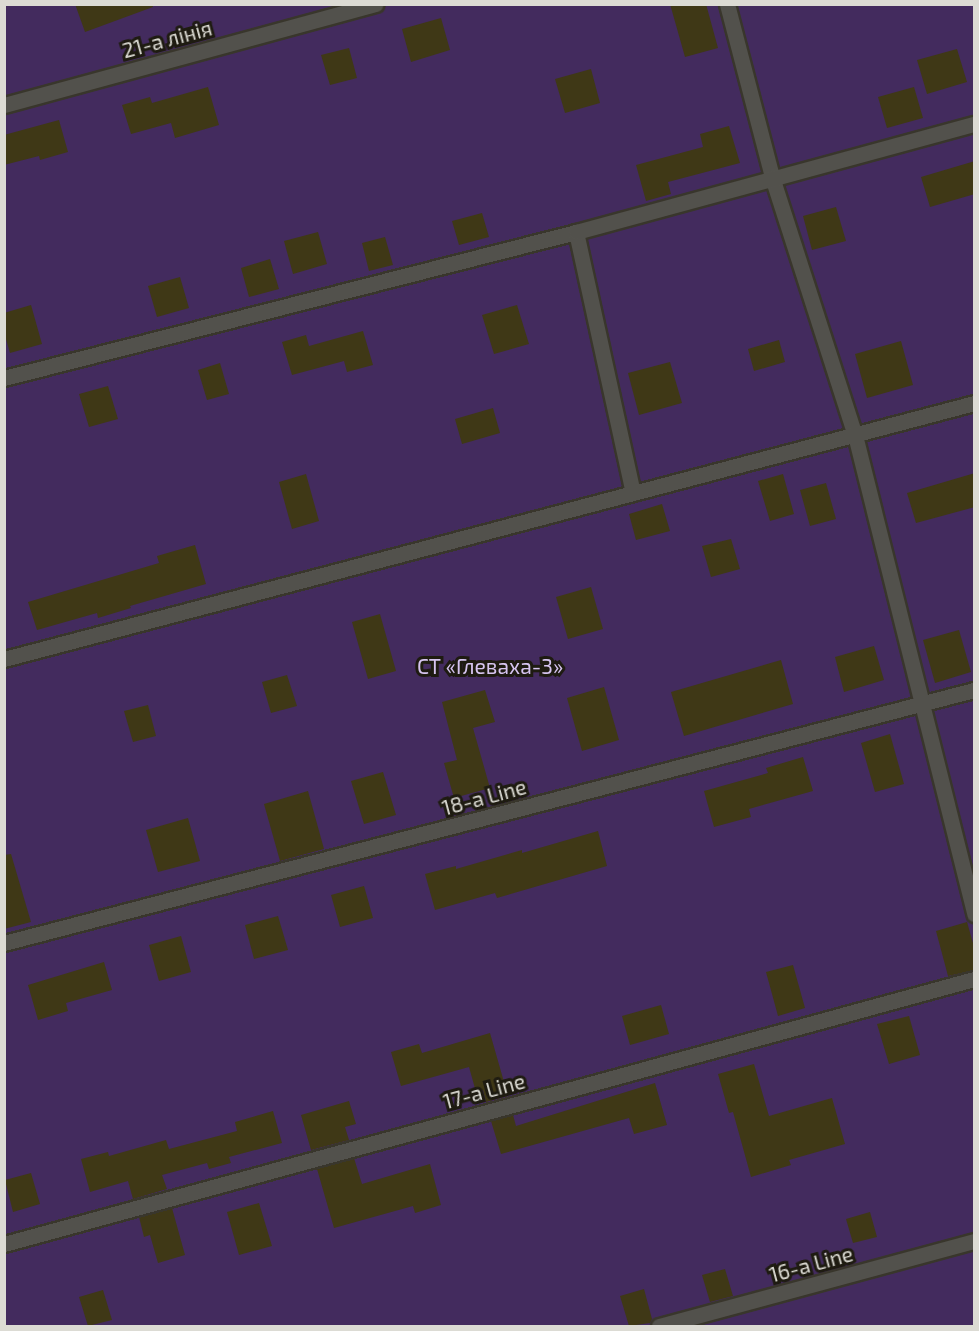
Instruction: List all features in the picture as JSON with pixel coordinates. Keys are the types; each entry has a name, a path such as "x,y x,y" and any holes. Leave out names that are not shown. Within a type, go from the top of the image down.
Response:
{"lane":[{"name":"21-а лінія","path":"4,105 376,4"},
{"path":"726,4 772,177 855,435 975,915"},
{"path":"4,378 576,232 772,177 975,124"},
{"path":"576,232 633,493"},
{"path":"4,659 975,403"},
{"name":"18-a Line","path":"4,943 975,690"},
{"name":"17-a Line","path":"4,1244 975,979"},
{"name":"16-a Line","path":"659,1326 975,1241"}],"green space":[{"name":"СТ «Глеваха-3»","path":"5,5 974,5 974,1326 5,1326"}],"building":[{"path":"75,4 152,4 153,7 85,32"},
{"path":"670,4 706,4 718,48 685,57"},
{"path":"441,18 450,50 411,62 402,29"},
{"path":"349,48 357,78 330,85 321,55"},
{"path":"957,49 967,82 927,94 917,60"},
{"path":"591,69 600,103 565,113 555,79"},
{"path":"208,87 219,125 175,138 171,123 131,134 122,105 150,97 152,103"},
{"path":"914,87 923,118 887,128 878,97"},
{"path":"59,120 68,152 40,160 39,156 4,165 4,135"},
{"path":"729,126 740,163 668,182 671,194 646,201 636,165 703,147 700,134"},
{"path":"975,161 975,194 930,207 921,177"},
{"path":"836,207 846,241 812,250 803,216"},
{"path":"482,213 489,237 459,245 452,221"},
{"path":"318,232 327,264 293,274 284,241"},
{"path":"385,237 393,265 369,271 362,243"},
{"path":"270,259 279,289 249,297 241,268"},
{"path":"180,277 189,308 157,317 148,286"},
{"path":"31,305 42,344 10,353 4,332 4,313"},
{"path":"517,305 529,344 494,354 482,315"},
{"path":"363,331 373,365 347,372 344,361 292,375 282,342 306,335 309,346"},
{"path":"779,340 785,362 754,371 748,349"},
{"path":"901,341 913,385 867,398 855,354"},
{"path":"670,362 682,403 639,415 628,373"},
{"path":"220,363 229,394 207,400 198,370"},
{"path":"108,386 118,419 89,427 79,394"},
{"path":"493,408 500,433 462,444 455,419"},
{"path":"975,473 975,507 916,523 907,493"},
{"path":"306,474 319,521 292,529 279,482"},
{"path":"783,474 794,514 770,521 758,481"},
{"path":"826,483 836,519 810,526 800,490"},
{"path":"662,504 670,531 636,540 629,514"},
{"path":"731,539 740,569 711,577 702,546"},
{"path":"195,545 206,584 130,606 131,608 98,618 97,613 37,630 28,602 159,563 157,556"},
{"path":"591,587 603,629 568,639 556,597"},
{"path":"380,614 396,671 368,679 352,622"},
{"path":"959,630 971,672 935,683 923,640"},
{"path":"874,646 884,680 844,692 835,657"},
{"path":"781,660 793,704 684,736 671,692"},
{"path":"287,675 297,706 271,713 262,682"},
{"path":"604,687 619,740 582,751 567,698"},
{"path":"485,690 495,722 473,728 490,788 454,798 444,763 457,760 442,702"},
{"path":"148,705 156,736 133,742 124,711"},
{"path":"890,734 904,784 875,792 861,743"},
{"path":"803,757 813,791 749,809 751,817 714,827 704,791 768,773 766,768"},
{"path":"383,772 396,815 364,824 351,781"},
{"path":"308,791 324,849 280,861 264,804"},
{"path":"188,818 200,861 158,872 146,830"},
{"path":"598,831 607,866 497,898 495,893 435,910 425,874 456,866 456,869 522,850 522,853"},
{"path":"11,854 31,922 4,929 4,855"},
{"path":"364,886 373,918 340,927 331,895"},
{"path":"278,916 288,950 254,959 245,925"},
{"path":"967,922 975,950 975,970 948,976 936,931"},
{"path":"181,936 191,972 159,981 149,945"},
{"path":"104,962 112,990 66,1003 68,1011 38,1020 28,985"},
{"path":"793,965 805,1008 778,1016 766,972"},
{"path":"661,1005 669,1034 630,1045 622,1016"},
{"path":"909,1016 920,1055 889,1064 877,1024"},
{"path":"490,1033 508,1096 486,1102 483,1090 476,1092 469,1067 401,1086 391,1052 419,1044 422,1053"},
{"path":"754,1064 769,1116 832,1098 845,1144 789,1160 791,1165 751,1177 733,1112 729,1113 718,1074"},
{"path":"655,1083 667,1125 634,1134 629,1118 501,1154 491,1121 513,1115 516,1126"},
{"path":"349,1101 356,1124 345,1127 349,1140 311,1150 301,1115"},
{"path":"273,1111 282,1143 229,1157 231,1163 209,1169 207,1163 162,1175 167,1189 133,1199 128,1181 90,1192 81,1159 108,1152 109,1156 166,1140 169,1149 237,1131 235,1122"},
{"path":"354,1158 362,1184 430,1164 441,1205 415,1213 413,1206 334,1228 317,1169"},
{"path":"31,1173 40,1204 13,1212 5,1180"},
{"path":"259,1203 272,1246 239,1255 227,1212"},
{"path":"172,1208 185,1255 158,1263 150,1235 144,1237 139,1217"},
{"path":"870,1212 877,1237 853,1243 846,1219"},
{"path":"725,1269 733,1296 710,1302 702,1275"},
{"path":"644,1289 652,1319 650,1323 629,1326 620,1296"},
{"path":"103,1290 112,1320 88,1326 79,1297"}]}
